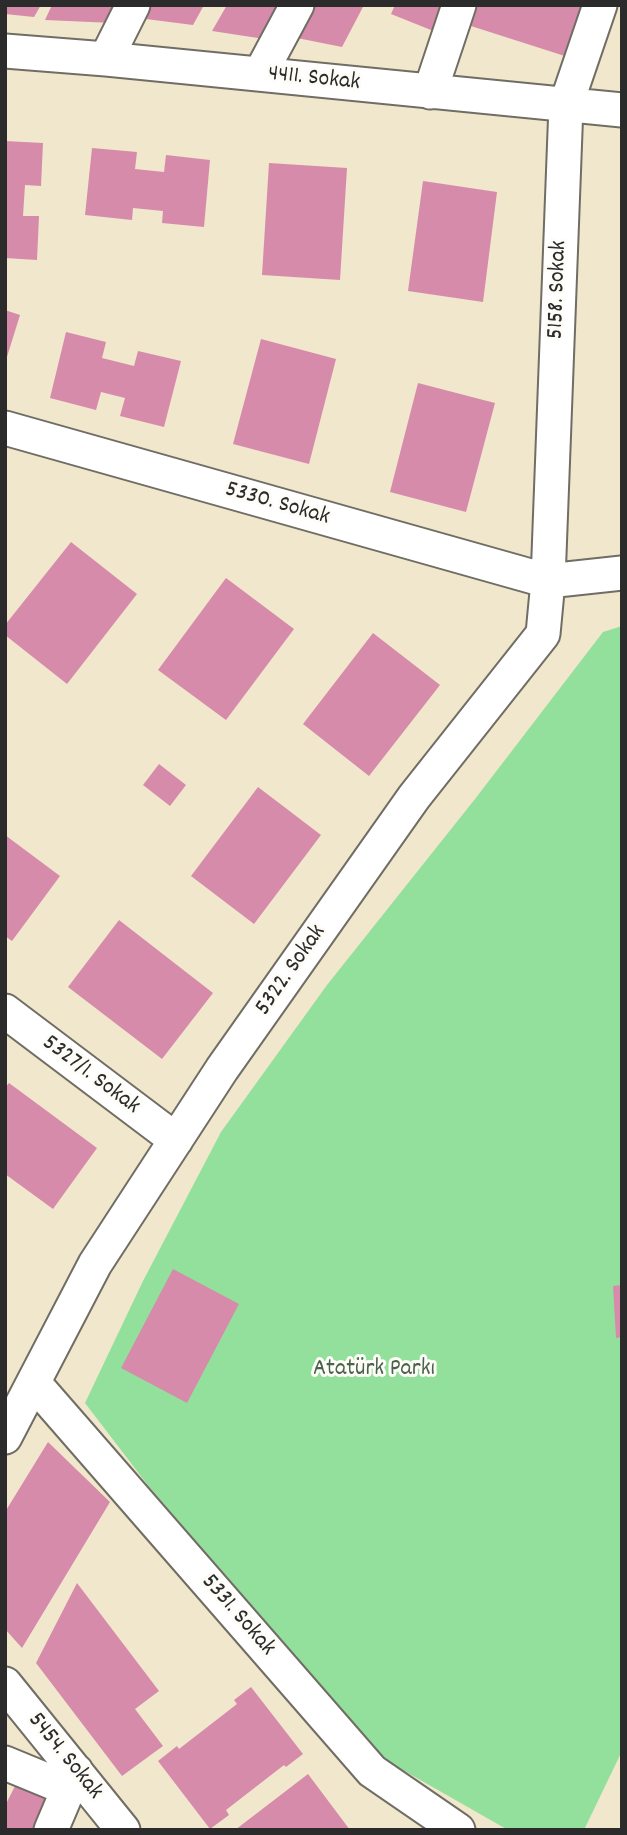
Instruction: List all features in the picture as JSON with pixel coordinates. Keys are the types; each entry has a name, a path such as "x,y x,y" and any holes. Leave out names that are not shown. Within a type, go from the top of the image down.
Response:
{"street":[{"path":"106,59 133,5"},
{"path":"260,74 297,5"},
{"path":"430,92 459,5"},
{"name":"5158. Sokak","path":"548,581 566,105 600,5"},
{"name":"4411. Sokak","path":"5,51 622,110"},
{"name":"5330. Sokak","path":"5,428 548,581"},
{"path":"548,581 622,573"},
{"name":"5322. Sokak","path":"9,1425 34,1383 95,1264 222,1069 414,797 543,634 548,581"},
{"name":"5327/1. Sokak","path":"5,1011 176,1140"},
{"name":"5331. Sokak","path":"34,1383 372,1771 458,1830"},
{"name":"5454. Sokak","path":"5,1684 123,1830"},
{"path":"5,1763 56,1784 76,1771"},
{"path":"51,1830 76,1771"}],"green space":[{"name":"Atatürk Parkı","path":"622,626 622,1751 584,1830 508,1830 387,1761 150,1488 85,1403 143,1281 221,1132 327,985 603,632"}],"building":[{"path":"5,5 41,5 34,17 5,14"},
{"path":"52,5 122,5 113,23 45,20"},
{"path":"145,5 204,5 193,25 138,18"},
{"path":"227,5 291,5 271,40 212,31"},
{"path":"303,5 364,5 342,47 287,36"},
{"path":"395,5 453,5 441,34 391,14"},
{"path":"478,5 588,5 571,58 471,26"},
{"path":"5,141 43,143 41,186 25,185 23,216 39,216 37,260 5,258"},
{"path":"92,148 137,152 135,169 164,172 166,155 210,160 204,227 162,223 163,211 133,208 132,220 85,215"},
{"path":"269,163 347,168 340,280 262,275"},
{"path":"423,181 497,192 483,302 408,291"},
{"path":"5,310 20,315 6,360 5,360"},
{"path":"66,332 106,342 102,358 134,366 138,351 181,361 164,427 120,416 125,398 101,392 96,410 50,398"},
{"path":"261,339 336,359 309,464 233,444"},
{"path":"418,383 495,403 466,512 390,492"},
{"path":"71,542 137,594 67,684 5,635 5,625"},
{"path":"226,578 294,629 226,720 158,670"},
{"path":"373,633 440,685 369,776 303,724"},
{"path":"159,764 186,785 170,806 143,785"},
{"path":"258,787 321,835 254,924 191,876"},
{"path":"5,835 60,876 12,941 5,936"},
{"path":"119,920 213,993 162,1059 68,987"},
{"path":"9,1083 97,1148 53,1209 5,1174 5,1088"},
{"path":"173,1269 239,1304 187,1403 121,1368"},
{"path":"622,1285 622,1337 616,1338 613,1286"},
{"path":"48,1442 110,1502 22,1648 5,1629 5,1512"},
{"path":"77,1583 159,1691 135,1709 163,1746 122,1776 36,1663"},
{"path":"251,1687 303,1754 286,1767 284,1765 226,1810 229,1815 210,1829 158,1761 177,1746 179,1749 237,1704 234,1700"},
{"path":"308,1774 350,1830 235,1830"},
{"path":"16,1784 49,1800 35,1830 5,1830 5,1806"}]}
